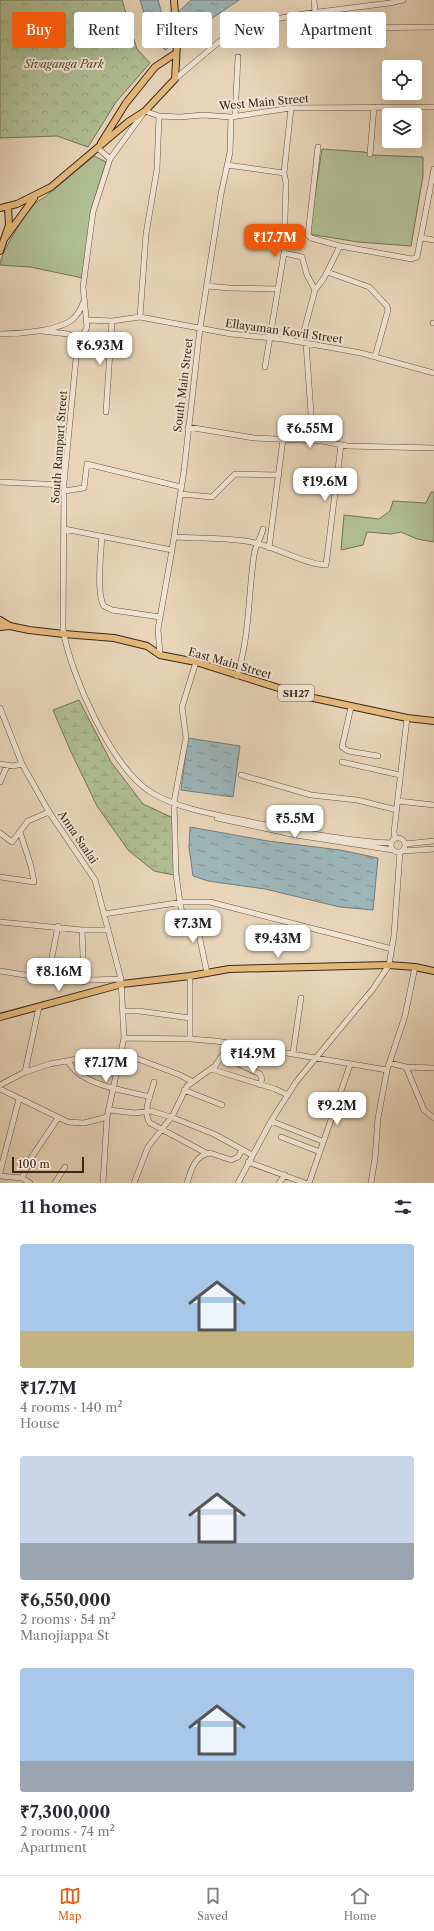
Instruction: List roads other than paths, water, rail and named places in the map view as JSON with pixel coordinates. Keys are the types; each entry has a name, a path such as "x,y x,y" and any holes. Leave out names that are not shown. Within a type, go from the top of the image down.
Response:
{"main road":[{"path":"0,208 8,207 51,187 128,122 145,111 175,79 177,44 174,0"},
{"path":"98,148 126,104 155,68 176,53"},
{"path":"6,238 36,195"},
{"path":"0,252 6,238 9,225 8,207"},
{"name":"SH27","path":"0,620 10,626"},
{"name":"SH27","path":"0,627 10,626 64,634 114,638 147,646 160,655"},
{"name":"East Main Street","path":"160,655 196,662 304,696 407,718 434,721"},
{"path":"0,1017 39,1007 121,982 190,976 229,969 389,965 415,967 434,971"}],"street":[{"path":"314,0 316,12 403,0"},
{"path":"175,79 220,41 254,22 287,17"},
{"path":"386,28 434,27"},
{"name":"South Main Street","path":"160,655 158,629 181,487 200,328 230,152 238,57"},
{"path":"370,154 374,107"},
{"name":"West Main Street","path":"145,111 160,116 233,117 291,108 434,107"},
{"path":"265,367 284,253 286,183 284,173 291,108"},
{"path":"87,320 83,303 93,212 110,159 145,111"},
{"path":"140,317 146,234 157,170 160,116"},
{"path":"318,147 308,235 311,238 340,246 415,258 418,255 422,238 434,169"},
{"path":"98,148 110,159"},
{"path":"227,165 284,173"},
{"path":"422,238 434,240"},
{"path":"313,441 303,342 315,290 327,272 340,246"},
{"path":"284,253 302,257 307,275 315,290"},
{"path":"327,272 369,287 387,306 388,310 375,357"},
{"path":"207,286 278,289"},
{"path":"0,334 41,330 66,323 78,314 83,303"},
{"name":"Ellayaman Kovil Street","path":"87,320 112,321 140,317 269,339 303,342 375,357 434,373"},
{"name":"South Rampart Street","path":"87,320 84,334 76,348 64,488 64,634 81,687 111,748 129,773 152,793 201,812"},
{"path":"106,412 112,321"},
{"path":"41,330 68,334 74,337 76,348"},
{"path":"188,427 254,438 410,449 434,448"},
{"path":"269,548 283,439"},
{"path":"174,537 234,539 258,544 326,564 341,445"},
{"path":"0,482 64,488 84,488 87,464 181,487"},
{"path":"180,494 212,497 235,474 279,476"},
{"path":"64,529 172,550"},
{"path":"237,676 244,654 254,553 263,529"},
{"path":"102,536 100,573 101,600 104,606 112,610 160,617"},
{"path":"184,922 176,874 174,802 186,738 182,707 196,662"},
{"path":"351,707 342,747 348,751 378,756"},
{"name":"Anna Saalai","path":"0,708 22,764 49,812 95,880 121,982 124,1038 122,1053 107,1117 102,1183"},
{"path":"396,838 394,832 407,718"},
{"path":"342,762 400,775"},
{"path":"0,764 7,766 22,764"},
{"path":"0,782 7,766"},
{"path":"241,775 310,795 357,800 397,810"},
{"path":"398,801 434,805"},
{"path":"0,833 12,842 28,821 49,812"},
{"path":"201,812 314,833 391,843"},
{"path":"201,812 233,822 296,835 401,851 434,849"},
{"path":"0,878 34,882 31,866 20,832"},
{"path":"391,843 396,838"},
{"path":"396,838 402,839 405,844"},
{"path":"405,844 434,841"},
{"path":"391,843 393,850"},
{"path":"238,1183 271,1120 288,1095 315,1057 344,1026 373,989 389,965 392,949 401,851 405,844"},
{"path":"104,914 180,903 198,902 219,904 392,949"},
{"path":"173,922 193,921 197,925 206,973"},
{"path":"0,922 58,926 82,930 108,930"},
{"path":"52,957 58,926"},
{"path":"82,930 84,982"},
{"path":"371,1183 375,1158 378,1118 387,1070 405,1016 415,967"},
{"path":"0,971 62,981 121,982"},
{"path":"190,976 190,1039"},
{"path":"293,1054 301,998"},
{"path":"26,1072 39,1007"},
{"path":"123,1011 139,1011 190,1018"},
{"path":"124,1038 190,1039 315,1057 350,1065 387,1070"},
{"path":"134,1183 148,1147 163,1130 184,1090 191,1081 211,1069 230,1044"},
{"path":"0,1085 26,1072 50,1064 114,1052 122,1053 180,1075 191,1081"},
{"path":"222,1056 255,1070 260,1074 262,1079 260,1085"},
{"path":"68,1061 76,1071 86,1078 114,1088 150,1097"},
{"path":"390,1063 406,1067 434,1068"},
{"path":"309,1183 350,1065"},
{"path":"406,1067 424,1110 434,1118"},
{"path":"211,1069 275,1089 288,1095"},
{"path":"154,1082 146,1111 147,1119 150,1123 206,1153 210,1152 231,1160 238,1157 242,1150"},
{"path":"0,1089 58,1118 76,1124 107,1117"},
{"path":"184,1090 222,1105"},
{"path":"0,1172 19,1099"},
{"path":"109,1110 135,1113 146,1111 171,1117 214,1134 252,1155"},
{"path":"22,1178 31,1158 58,1118"},
{"path":"271,1120 322,1142"},
{"path":"281,1137 320,1152"},
{"path":"187,1183 194,1164 206,1153"},
{"path":"248,1162 306,1183"},
{"path":"54,1183 65,1167"},
{"path":"0,1176 22,1178 30,1183"},
{"path":"278,1183 285,1176"}],"water":[{"path":"140,0 158,0 161,12 144,12"},
{"path":"191,0 239,0 212,18 212,12 178,12"},
{"path":"188,738 240,746 233,797 181,790"},
{"path":"190,827 268,841 340,850 378,858 373,910 340,907 265,889 208,881 193,876 189,847"}],"park label":[{"name":"Sivaganga Park","path":"64,64"}]}
